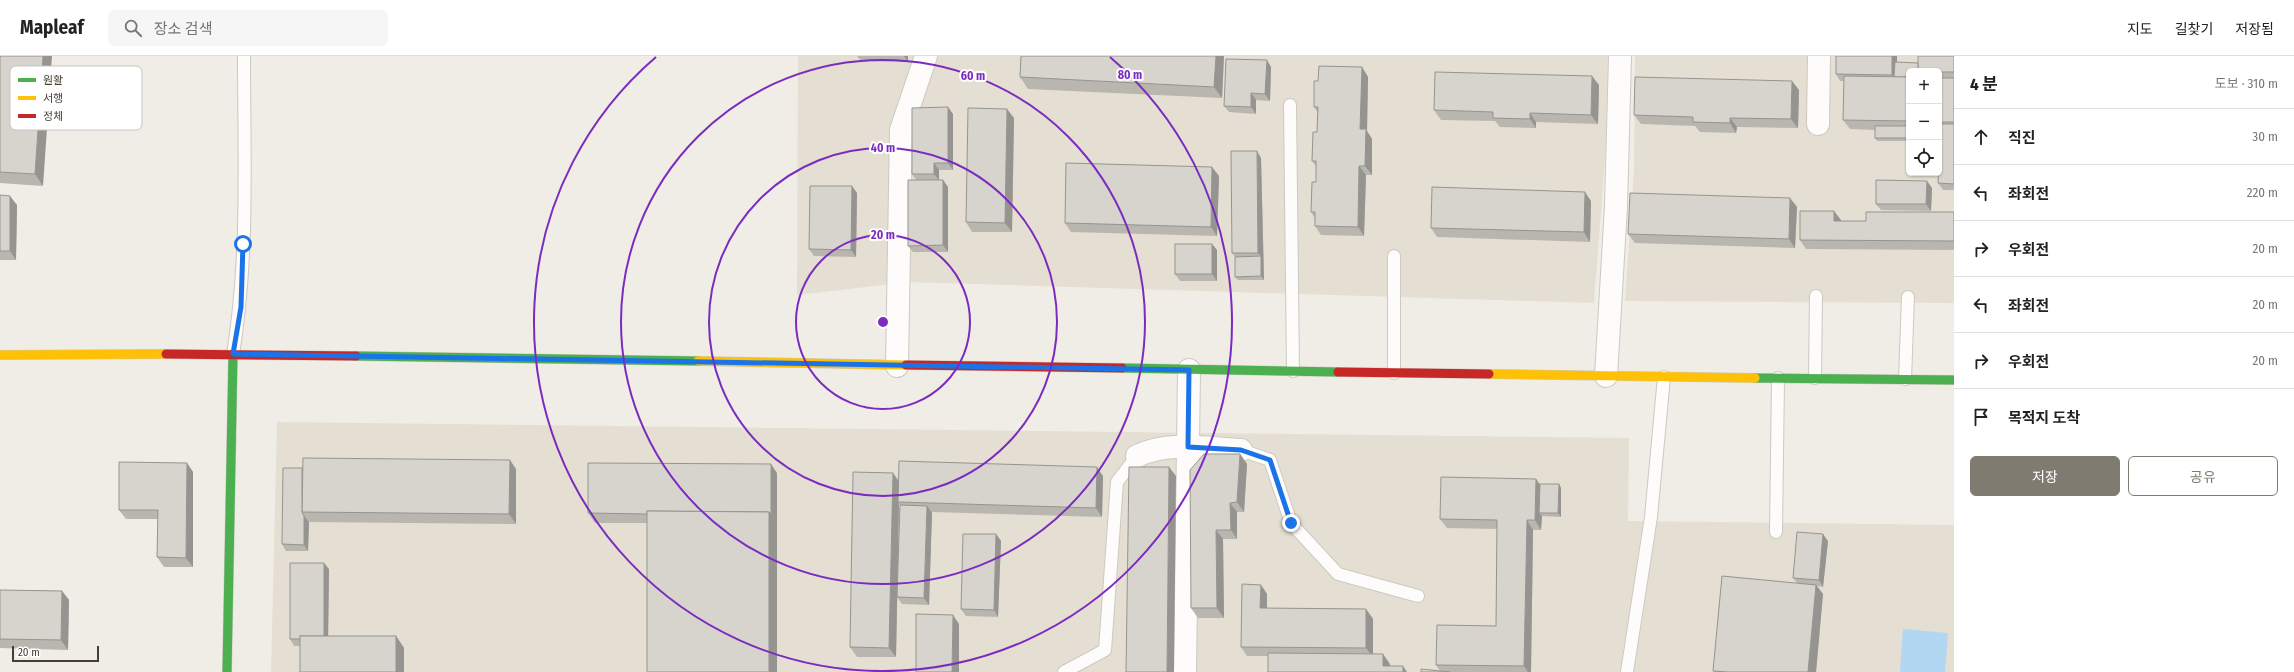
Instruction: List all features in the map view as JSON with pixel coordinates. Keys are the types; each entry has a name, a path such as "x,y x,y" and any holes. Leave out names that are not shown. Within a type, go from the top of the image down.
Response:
{"street":[{"path":"897,366 902,130 926,56"},
{"path":"1606,376 1616,206 1620,56"},
{"path":"1818,124 1819,56"},
{"path":"0,355 233,354 897,366 1954,380"},
{"path":"227,672 233,354"},
{"path":"1185,672 1189,370"},
{"path":"1137,456 1152,448 1188,447 1241,450"}],"lane":[{"path":"233,354 241,307 243,244 244,56"},
{"path":"1290,105 1293,371"},
{"path":"1394,256 1394,373"},
{"path":"1815,378 1816,296"},
{"path":"1905,379 1908,297"},
{"path":"1627,672 1651,517 1664,377"},
{"path":"1776,532 1778,378"},
{"path":"1241,450 1270,460 1291,523 1338,574 1418,596"},
{"path":"1064,672 1105,650 1117,482 1137,456"}],"shaded area":[{"path":"798,56 1608,56 1606,146 1594,303 909,282 797,295"},
{"path":"1635,56 1954,56 1954,303 1625,301 1634,170"},
{"path":"277,422 1629,438 1628,521 1954,525 1954,672 271,672"}],"water":[{"path":"1903,629 1948,633 1945,672 1900,672"}],"building":[{"path":"0,56 43,56 42,66 10,66 10,130 38,130 35,174 0,172"},
{"path":"1021,56 1216,56 1214,87 1020,77"},
{"path":"1836,56 1892,56 1892,75 1836,74"},
{"path":"1918,56 1954,56 1954,72 1942,72 1942,68 1918,68"},
{"path":"1226,59 1267,60 1265,94 1251,93 1251,107 1224,106"},
{"path":"1895,62 1918,63 1918,68 1906,68 1906,77 1894,77"},
{"path":"1319,66 1362,67 1360,129 1366,129 1365,166 1359,166 1358,227 1315,226 1315,212 1311,212 1312,182 1316,182 1316,161 1312,161 1313,132 1317,132 1318,107 1314,107 1314,81 1318,81"},
{"path":"1435,72 1592,76 1591,115 1530,113 1530,119 1493,118 1493,112 1434,110"},
{"path":"1844,76 1906,77 1906,121 1843,120"},
{"path":"1635,77 1792,81 1791,119 1730,118 1730,123 1693,122 1693,117 1634,115"},
{"path":"1942,78 1954,78 1954,122 1942,122"},
{"path":"948,107 948,163 934,163 934,174 912,174 912,108"},
{"path":"968,108 1007,109 1005,223 966,222"},
{"path":"1942,124 1954,124 1954,184 1938,183 1938,176 1942,176"},
{"path":"1875,126 1906,126 1906,138 1875,138"},
{"path":"1231,151 1257,151 1258,253 1232,253"},
{"path":"1066,163 1212,167 1211,227 1065,223"},
{"path":"908,180 943,180 943,245 908,246"},
{"path":"1876,180 1927,181 1926,204 1876,204"},
{"path":"810,186 852,186 851,250 809,249"},
{"path":"1432,187 1585,192 1584,232 1431,228"},
{"path":"1630,193 1790,198 1789,239 1628,234"},
{"path":"0,195 10,196 10,251 0,251"},
{"path":"1800,211 1834,211 1834,221 1866,221 1866,212 1954,212 1954,241 1800,240"},
{"path":"1175,244 1212,244 1212,274 1175,274"},
{"path":"1261,256 1261,276 1235,277 1235,257"},
{"path":"1204,454 1240,454 1237,502 1230,503 1231,530 1216,530 1217,608 1191,608 1190,470"},
{"path":"303,458 510,460 509,514 302,512"},
{"path":"899,461 1097,467 1096,508 898,502"},
{"path":"119,462 187,463 186,558 157,557 158,510 119,510"},
{"path":"588,463 771,464 771,514 769,512 647,511 647,514 588,513"},
{"path":"1129,467 1169,467 1167,672 1126,672"},
{"path":"283,468 302,468 304,545 282,544"},
{"path":"853,472 893,473 889,648 850,647"},
{"path":"1441,477 1536,479 1535,520 1527,520 1524,666 1436,665 1437,625 1496,626 1497,520 1440,519"},
{"path":"1540,484 1559,484 1558,513 1539,513"},
{"path":"900,505 927,506 924,598 897,597"},
{"path":"647,511 769,512 769,672 647,672"},
{"path":"1797,532 1823,534 1819,580 1793,578"},
{"path":"963,534 996,534 994,610 961,609"},
{"path":"290,563 324,563 324,636 300,636 300,639 290,639"},
{"path":"1722,576 1816,585 1808,672 1713,671"},
{"path":"1242,584 1261,585 1260,608 1366,609 1366,648 1241,647"},
{"path":"0,590 62,591 61,640 0,639"},
{"path":"916,614 953,615 952,672 916,672"},
{"path":"300,636 396,636 396,672 300,672"},
{"path":"1268,653 1383,654 1383,666 1403,666 1403,672 1268,672"},
{"path":"1421,669 1450,672 1421,672"}],"traffic: fast":[{"path":"227,672 233,354"},
{"path":"356,356 698,361"},
{"path":"1122,368 1338,372"},
{"path":"1755,378 1954,380"}],"traffic: slow":[{"path":"0,355 166,354"},
{"path":"698,361 906,365"},
{"path":"1489,374 1755,378"}],"traffic: jam":[{"path":"166,354 356,356"},
{"path":"906,365 1122,368"},
{"path":"1338,372 1489,374"}],"route":[{"path":"243,244 241,307 233,354 1189,370 1188,447 1241,450 1270,460 1291,523"}]}
